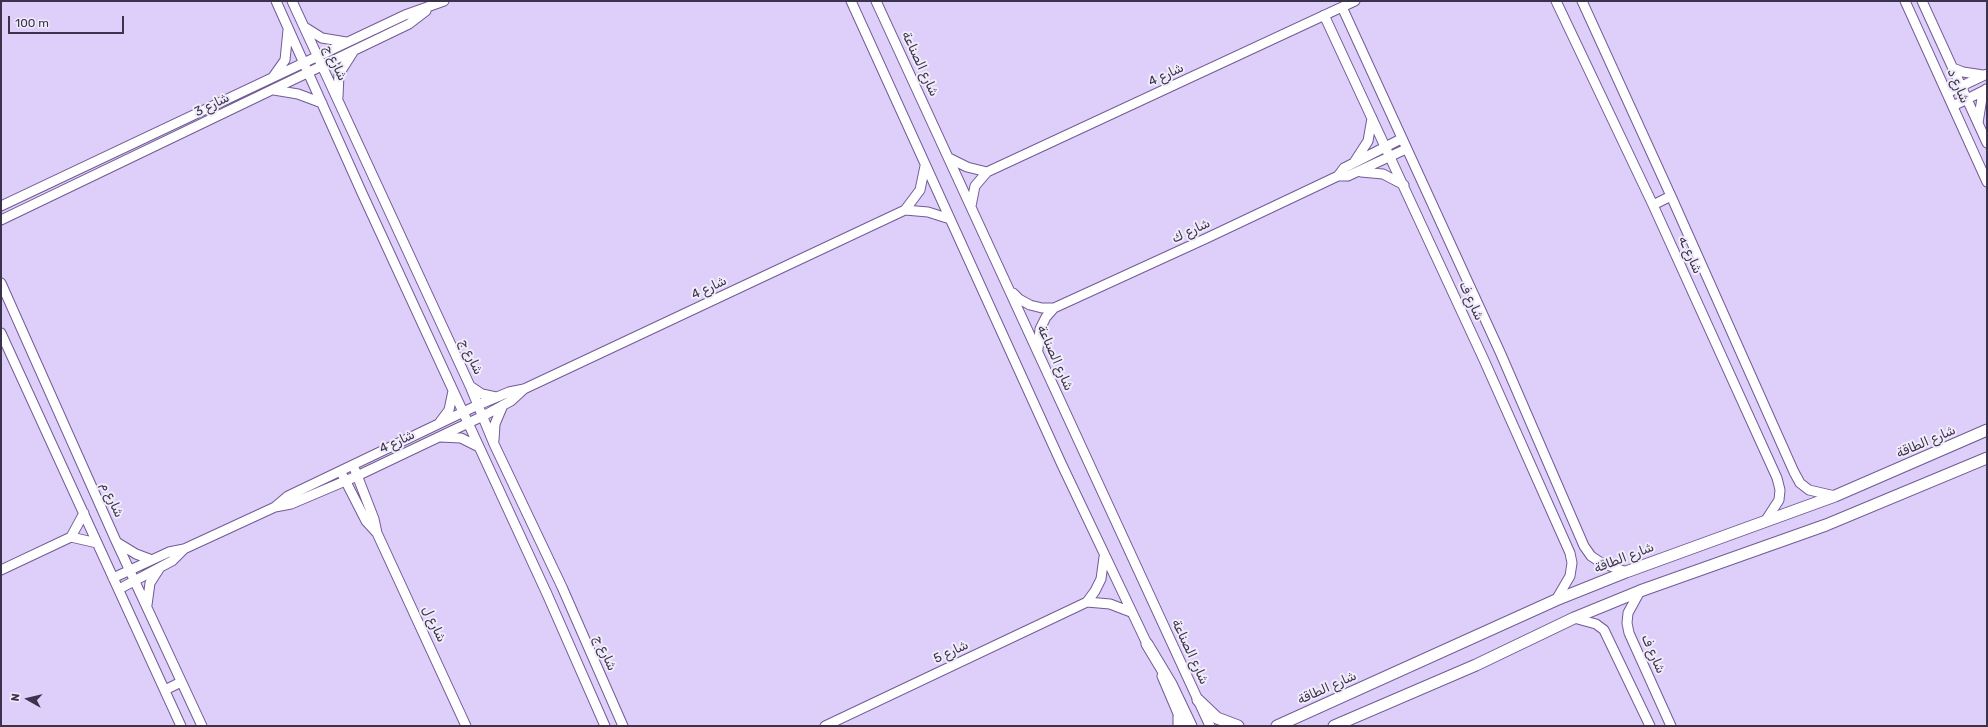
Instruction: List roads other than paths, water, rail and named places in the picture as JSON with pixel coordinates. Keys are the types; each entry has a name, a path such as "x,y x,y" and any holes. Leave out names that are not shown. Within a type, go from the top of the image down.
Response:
{"main road":[{"name":"شارع الطاقة","path":"1277,726 1556,600 1626,572 1835,496 1987,430"},
{"path":"1334,726 1476,665 1574,618 1640,591 1826,525 1987,458"},
{"path":"1147,644 1171,684 1190,726"},
{"path":"1198,700 1217,718 1238,726"},
{"path":"1290,726 1320,706"}],"street":[{"path":"276,1 362,193 454,389 605,726"},
{"name":"شارع ج","path":"292,1 470,386 494,444 562,587 623,726"},
{"name":"شارع 3","path":"1,206 405,15 444,1"},
{"path":"851,1 925,166 1147,644 1181,723"},
{"name":"شارع الصناعة","path":"876,1 1210,726"},
{"name":"شارع 4","path":"971,206 975,186 987,172 1355,1"},
{"name":"شارع ـه","path":"1556,1 1653,205 1777,478 1780,490 1779,500 1766,520"},
{"name":"شارع ـه","path":"1582,1 1794,472 1800,483 1809,490 1835,496"},
{"name":"شارع د","path":"1905,1 1987,182"},
{"name":"شارع د","path":"1922,1 1987,143"},
{"name":"شارع 3","path":"3,220 409,24 430,7"},
{"name":"شارع ف","path":"1342,7 1401,139 1500,352 1584,546 1591,556 1600,562 1626,572"},
{"name":"شارع ف","path":"1324,15 1372,114 1570,553 1572,563 1570,576 1556,600"},
{"path":"304,25 313,34 322,38 347,42"},
{"path":"272,78 285,60 289,28"},
{"path":"339,102 339,74 354,51"},
{"path":"1953,68 1963,72 1986,74"},
{"path":"1947,93 1986,74"},
{"path":"1952,106 1987,89"},
{"path":"1978,123 1982,98 1987,89"},
{"path":"272,90 298,94 322,103"},
{"path":"1372,114 1368,141 1355,168 1382,174 1404,185"},
{"name":"شارع ك","path":"1355,168 1386,147 1401,139"},
{"name":"شارع ك","path":"1038,355 1037,342 1040,329 1046,317 1054,308 1338,176 1344,168 1355,168 1406,149"},
{"path":"949,158 967,167 987,172"},
{"name":"شارع 4","path":"275,507 288,496 463,412 496,397 524,389 905,210 920,190 925,166"},
{"path":"1653,205 1671,196"},
{"path":"905,210 928,212 950,219"},
{"name":"شارع م","path":"1,283 116,541 202,726"},
{"path":"1010,290 1019,299 1030,305 1042,308 1054,308"},
{"path":"1,333 181,726"},
{"path":"1484,360 1500,352"},
{"path":"470,386 482,394 496,397"},
{"path":"437,425 449,410 454,389"},
{"name":"شارع 4","path":"113,578 169,552 184,549 275,507 291,504 357,476 512,401 524,389"},
{"path":"494,444 495,424 503,405"},
{"path":"439,437 461,438 479,447"},
{"name":"شارع ل","path":"353,465 374,519 377,533 466,726"},
{"name":"شارع ل","path":"341,471 366,521 377,533"},
{"path":"1,570 71,537 84,513"},
{"path":"71,537 98,543"},
{"path":"116,541 129,551 152,560"},
{"name":"شارع 4","path":"119,589 172,561 184,549"},
{"path":"1104,553 1104,566 1101,579 1087,602 1110,604 1131,612"},
{"path":"147,609 148,592 159,568"},
{"path":"547,594 562,587"},
{"name":"شارع ف","path":"1640,591 1628,613 1627,623 1629,633 1671,726"},
{"name":"شارع 5","path":"826,726 1087,602"},
{"path":"1574,618 1596,624 1604,630 1650,726"},
{"path":"165,690 181,682"},
{"path":"591,695 606,688"}]}
